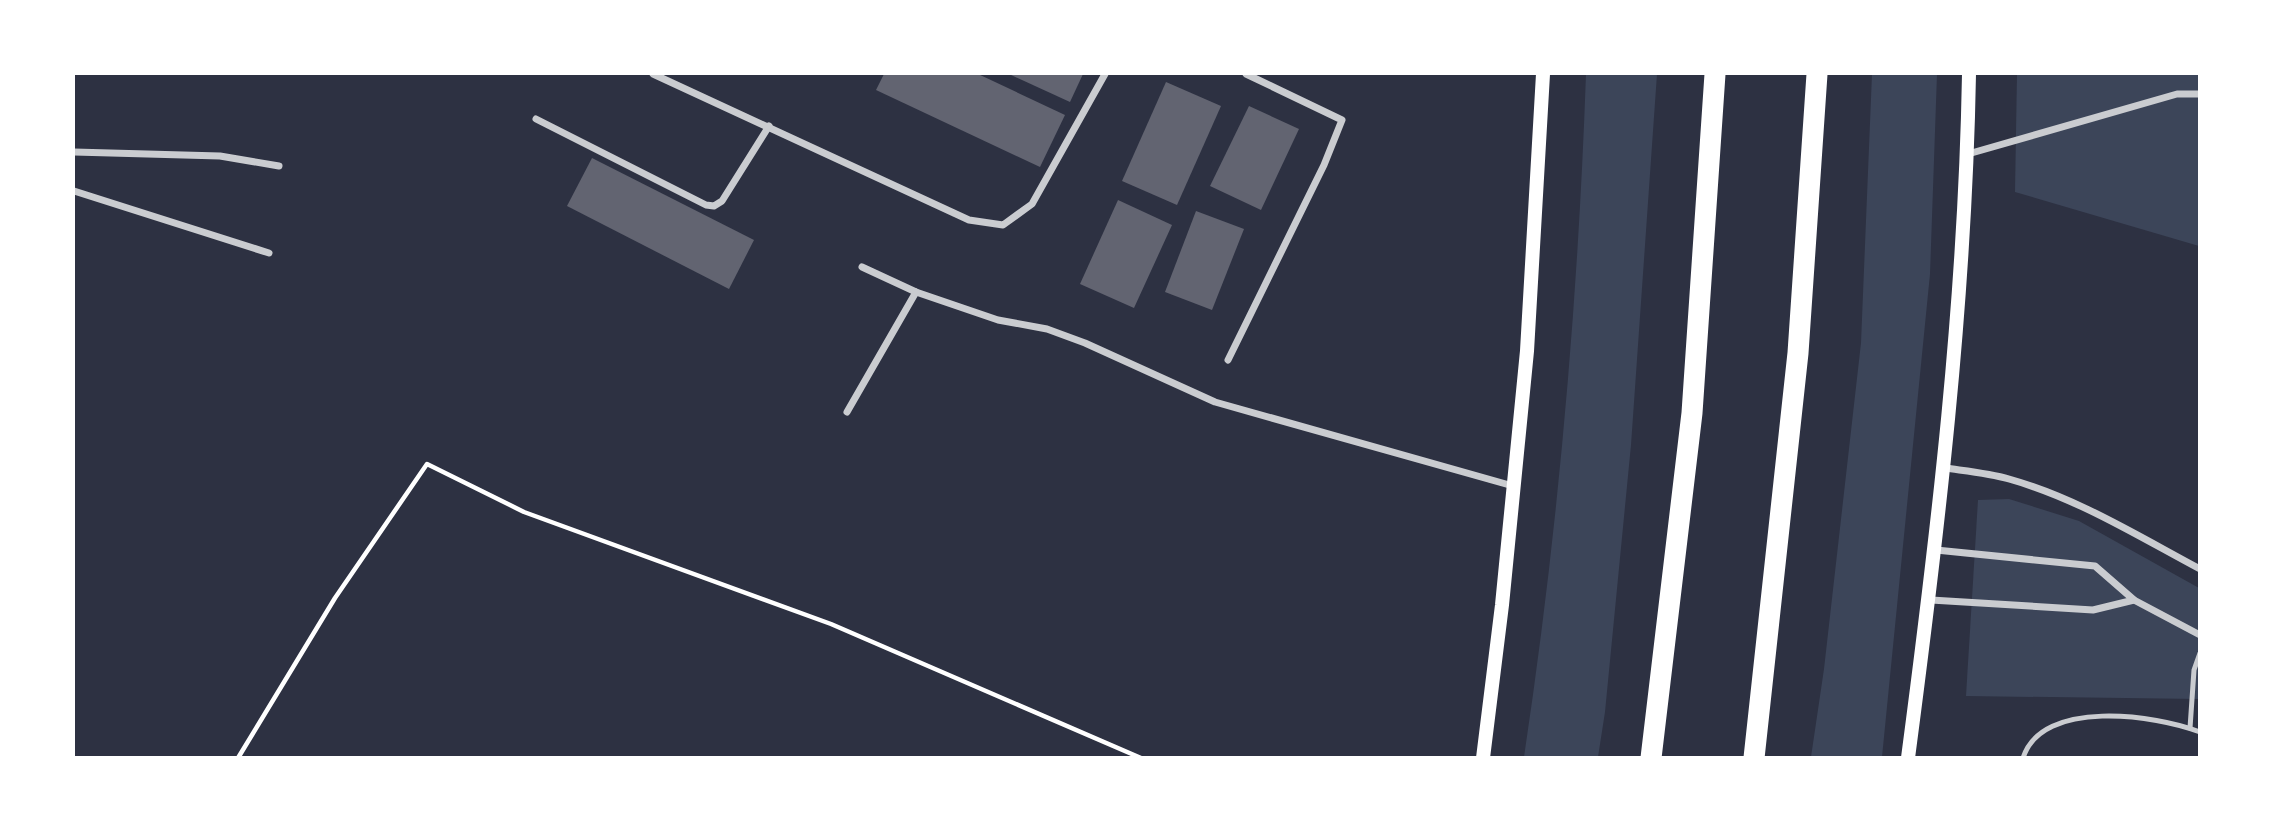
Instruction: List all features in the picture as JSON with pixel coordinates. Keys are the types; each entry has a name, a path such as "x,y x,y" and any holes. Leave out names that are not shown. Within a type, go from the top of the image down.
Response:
{"highway":[{"path":"1651,758 1692,413 1715,74"},
{"path":"1754,758 1798,353 1817,74"}],"main road":[{"path":"1483,758 1528,338 1543,74"},
{"path":"1908,758 1931,600 1945,468 1968,154 1969,74"}],"street":[{"path":"653,74 969,220 1003,225 1031,204 1104,74"},
{"path":"1228,360 1324,165 1342,120 1246,74"},
{"path":"1968,154 2177,94 2200,94"},
{"path":"536,119 706,205 714,206 722,201 769,126"},
{"path":"74,152 220,156 279,166"},
{"path":"74,191 269,253"},
{"path":"862,267 916,292 998,320 1047,329 1215,402 1513,486"},
{"path":"847,412 916,292"},
{"path":"1945,468 2006,478 2041,489 2098,514 2200,569"},
{"path":"1936,550 2095,566 2134,600 2200,635"},
{"path":"1931,600 2093,610 2134,600"}],"lane":[{"path":"2190,728 2194,670 2200,653"},
{"path":"2023,758 2025,750 2050,726 2093,716 2136,716 2200,732"}],"path":[{"path":"238,758 335,597 427,464 524,512 831,624 1141,758"}],"shaded area":[{"path":"1586,74 1657,74 1631,445 1605,712 1598,757 1524,757 1547,587 1565,416 1578,245"},
{"path":"1872,74 1937,74 1930,274 1882,757 1811,757 1824,669 1861,343"},
{"path":"2017,74 2199,74 2199,246 2015,192"},
{"path":"2009,499 2079,521 2199,588 2199,699 1966,696 1978,500"}],"building":[{"path":"884,74 978,74 1065,115 1040,167 876,90"},
{"path":"1009,74 1083,74 1070,102"},
{"path":"1166,82 1221,106 1177,205 1122,181"},
{"path":"1249,106 1299,129 1261,210 1210,186"},
{"path":"592,158 754,240 729,289 567,206"},
{"path":"1118,200 1172,225 1134,308 1080,284"},
{"path":"1196,211 1244,229 1212,310 1165,292"}]}
